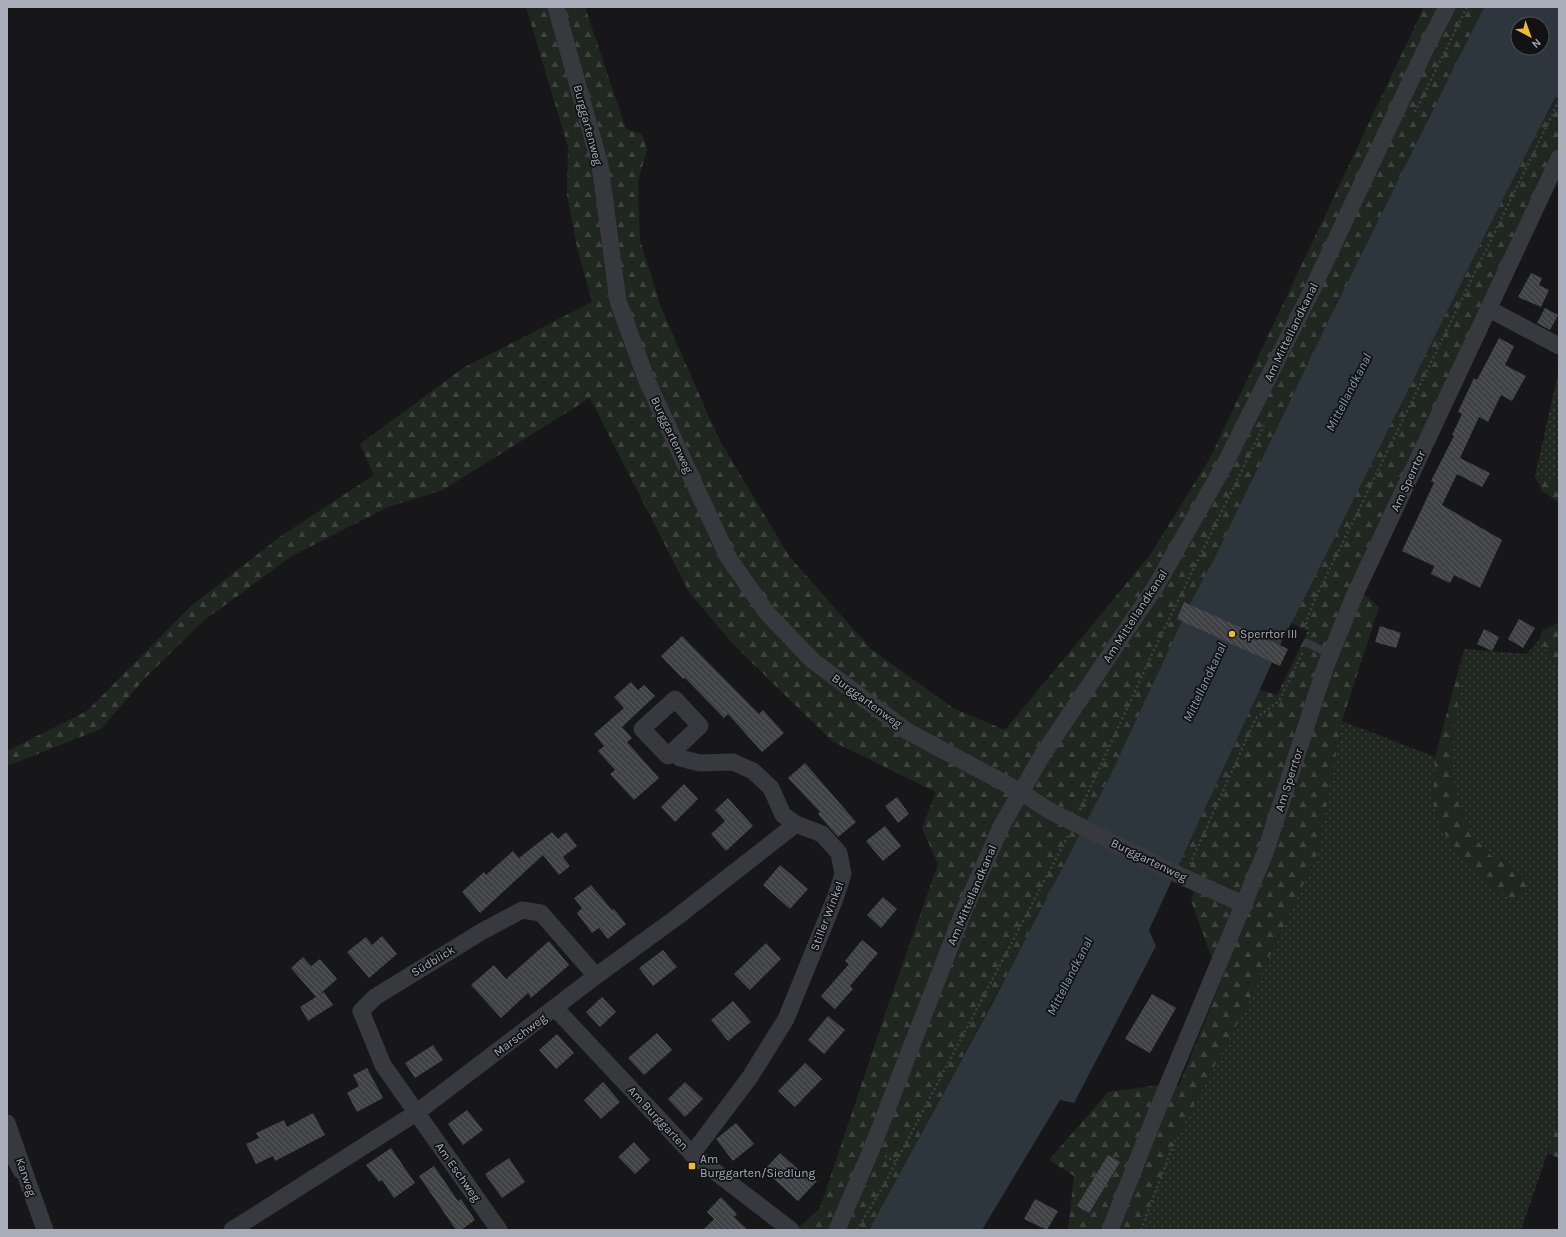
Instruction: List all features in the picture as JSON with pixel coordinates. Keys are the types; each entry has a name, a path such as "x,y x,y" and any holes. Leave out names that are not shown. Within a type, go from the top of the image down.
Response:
{"street":[{"name":"Burggartenweg","path":"556,7 600,165 618,301 648,381 728,558 767,613 812,660 907,731 1021,792 1050,811 1185,871 1245,905"},
{"name":"Am Mittellandkanal","path":"837,1230 872,1148 965,908 1002,824 1043,754 1156,586 1225,464 1313,288 1425,50 1447,7"},
{"name":"Am Sperrtor","path":"1245,905 1265,854 1330,654 1355,594 1559,158"},
{"path":"1489,309 1559,346"},
{"name":"Stiller Winkel","path":"673,751 680,758 700,763 733,762 753,771 771,788 783,815 796,824 822,834 838,853 843,874 836,896 786,1019 750,1077 692,1154"},
{"name":"Marschweg","path":"232,1230 416,1113 556,1008 596,976 677,917 796,824"},
{"path":"1110,1230 1153,1119 1245,905"},
{"name":"Südblick","path":"416,1113 383,1065 361,1011 375,997 481,932 522,910 541,912 596,976"},
{"name":"Am Burggarten","path":"556,1008 692,1154 790,1230"},
{"name":"Am Eschweg","path":"416,1113 499,1230"},
{"name":"Karweg","path":"7,1123 45,1230"}],"lane":[{"path":"1307,643 1330,654"},
{"path":"7,1154 36,1204"}],"path":[{"path":"1185,871 1256,718 1279,701 1307,643 1308,631 1306,620 1314,599 1559,101"},
{"path":"1078,815 1154,650 1242,472"},
{"path":"857,1230 885,1183 1058,858 1071,829"},
{"path":"1140,1230 1175,1140"}],"green space":[{"path":"526,7 585,7 626,129 642,134 647,150 638,181 640,240 662,310 719,439 789,556 871,649 953,708 1005,730 1150,555 1210,458 1424,7 1484,7 1196,595 1110,776 1022,947 869,1230 796,1230 820,1208 883,1020 938,864 922,828 936,792 832,741 734,645 689,592 590,398 443,490 388,507 292,556 202,622 145,678 101,729 7,766 7,751 87,711 191,606 281,536 374,475 360,444 463,368 592,302 577,247 567,195 568,147"},
{"path":"1559,90 1559,146 1352,584 1379,607 1342,721 1318,853 1245,1009 1175,1140 1141,1230 1068,1230 1074,1176 1049,1160 1108,1092 1160,1085 1179,1086 1226,969 1213,961 1191,901 1198,878 1177,869 1259,690 1277,695 1308,631 1291,623"},
{"path":"1559,369 1559,482 1535,476"},
{"path":"1535,476 1559,482 1559,503 1542,491"},
{"path":"1559,622 1559,666 1539,640 1542,631"},
{"path":"1539,640 1559,666 1559,1120 1521,1230 1141,1230 1175,1140 1245,1009 1318,853 1342,721 1435,757 1433,804 1446,837 1509,864 1488,854 1469,830 1456,798 1451,761 1464,649 1527,654"},
{"path":"1464,649 1451,761 1456,798 1469,830 1488,854 1509,864 1526,877 1525,891 1515,899 1494,891 1471,869 1446,837 1433,804 1435,757"},
{"path":"1559,1120 1559,1158 1547,1153"}],"water":[{"name":"Mittellandkanal","path":"1484,7 1559,7 1559,90 1282,641 1149,930 1156,946 1074,1103 1060,1100 982,1230 869,1230 992,1004 1111,774 1191,602 1215,557 1326,326"}],"building":[{"path":"1531,273 1542,278 1539,285 1549,290 1541,307 1518,297"},
{"path":"1545,308 1558,315 1550,330 1537,323"},
{"path":"1499,338 1514,346 1505,365 1526,376 1512,401 1501,395 1488,422 1479,417 1460,458 1490,473 1482,487 1457,474 1442,505 1502,540 1480,588 1454,575 1450,583 1431,574 1434,566 1402,551 1434,483 1431,481 1454,436 1452,435 1462,414 1458,412 1474,378 1477,380"},
{"name":"Sperrtor III","path":"1184,602 1288,649 1280,666 1177,619"},
{"path":"1519,619 1535,628 1523,648 1508,639"},
{"path":"1380,626 1401,633 1396,648 1375,642"},
{"path":"1484,629 1499,637 1492,651 1477,644"},
{"path":"682,636 759,714 763,710 784,733 762,752 728,714 724,718 661,656"},
{"path":"631,682 638,690 644,685 655,696 622,727 632,738 627,742 659,778 634,800 610,774 615,770 598,751 604,746 594,734 624,708 614,697"},
{"path":"805,763 856,822 838,837 818,814 820,812 788,778"},
{"path":"684,784 698,799 675,822 661,807"},
{"path":"897,797 909,814 898,823 885,806"},
{"path":"728,798 753,826 726,851 711,834 725,821 715,810"},
{"path":"885,826 901,846 883,861 866,841"},
{"path":"552,832 558,839 566,832 577,846 563,857 570,866 559,875 543,855 480,913 462,892 484,872 486,875 513,851 519,858"},
{"path":"780,865 808,889 790,909 763,885"},
{"path":"591,885 626,924 608,939 599,928 592,933 577,913 582,908 574,898"},
{"path":"883,897 897,909 881,928 867,915"},
{"path":"382,936 397,954 369,978 347,952 366,937 372,945"},
{"path":"862,940 878,953 850,986 853,989 835,1009 821,996 849,964 845,961"},
{"path":"549,941 569,965 531,998 528,993 501,1018 471,985 494,965 506,979"},
{"path":"766,943 781,959 750,990 734,974"},
{"path":"663,950 677,967 653,986 639,968"},
{"path":"303,957 311,966 320,959 337,979 319,995 324,992 333,1005 308,1021 300,1007 316,997 291,968"},
{"path":"1152,994 1176,1008 1150,1053 1125,1039"},
{"path":"602,997 616,1012 600,1027 586,1012"},
{"path":"733,1001 751,1022 728,1041 711,1020"},
{"path":"828,1016 845,1030 824,1054 808,1040"},
{"path":"657,1033 672,1050 644,1075 628,1058"},
{"path":"557,1034 574,1053 556,1069 539,1050"},
{"path":"433,1045 443,1060 415,1078 405,1063"},
{"path":"805,1063 822,1079 795,1107 778,1091"},
{"path":"367,1068 383,1098 357,1112 347,1093 359,1086 353,1075"},
{"path":"603,1082 620,1102 601,1119 584,1100"},
{"path":"685,1082 703,1099 685,1117 668,1099"},
{"path":"467,1110 483,1130 463,1145 448,1124"},
{"path":"313,1113 325,1135 275,1161 273,1156 256,1164 246,1144 259,1138 256,1133 284,1120 287,1127"},
{"path":"736,1123 754,1144 733,1161 716,1139"},
{"path":"634,1142 650,1160 635,1174 618,1157"},
{"path":"391,1148 415,1183 394,1198 382,1180 379,1182 366,1165"},
{"path":"780,1153 801,1172 804,1169 817,1181 798,1201 764,1170"},
{"path":"1108,1155 1120,1162 1089,1213 1077,1206"},
{"path":"509,1158 525,1182 502,1198 485,1174"},
{"path":"434,1166 458,1201 461,1199 475,1220 461,1230 456,1230 419,1176"},
{"path":"721,1197 737,1214 734,1217 748,1230 703,1230 714,1219 707,1212"},
{"path":"1035,1199 1058,1211 1047,1230 1024,1219"}],"place":[{"name":"Sperrtor III","path":"1232,634"},
{"name":"Am Burggarten/Siedlung","path":"692,1166"}]}
